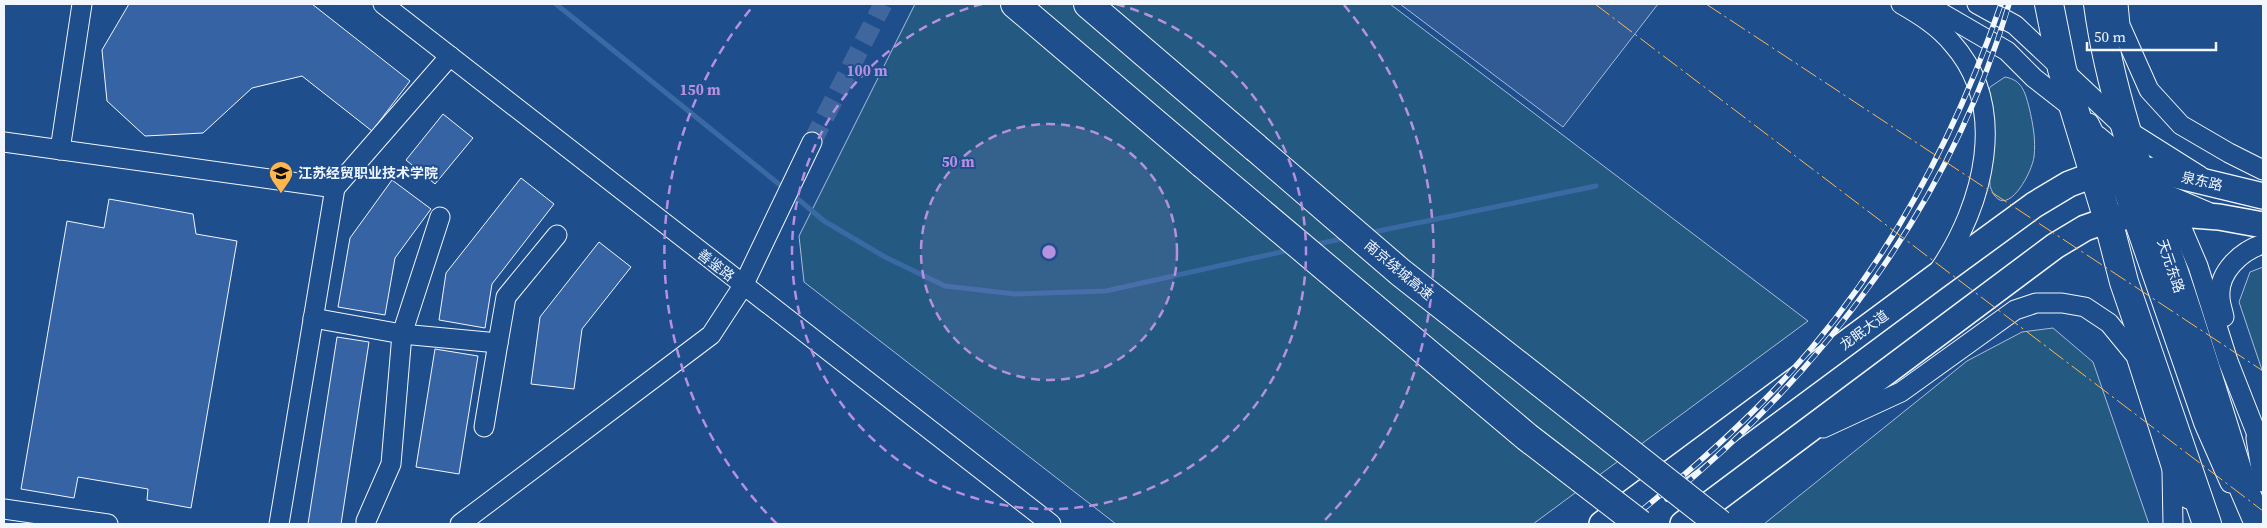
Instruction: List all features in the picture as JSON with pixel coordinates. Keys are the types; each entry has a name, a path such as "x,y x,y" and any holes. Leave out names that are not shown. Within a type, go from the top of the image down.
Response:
{"highway":[{"path":"1016,4 1512,425 1640,524"},
{"name":"南京绕城高速","path":"1088,4 1400,272 1566,405 1720,524"},
{"path":"2049,4 2062,69 2108,220 2124,282 2207,524"},
{"name":"天元东路","path":"2098,4 2102,36 2127,130 2165,207 2242,482 2259,524"}],"main road":[{"name":"龙眠大道","path":"1602,524 2034,206 2069,184 2093,174 2148,170"},
{"name":"泉东路","path":"2148,170 2263,196"},
{"path":"1683,524 2055,246 2085,228 2108,220 2165,207 2263,225"}],"street":[{"path":"60,150 82,4"},
{"name":"善鉴路","path":"383,4 1051,524"},
{"path":"1901,4 1929,21 1954,44 1977,85 1984,114 1986,142 1981,177 1971,213 1952,250 1934,278"},
{"path":"1926,4 2007,51 2034,78 2075,111 2093,131 2148,170"},
{"path":"1977,4 2015,26 2127,130 2211,184"},
{"path":"2118,4 2120,25 2149,90 2182,125 2229,153 2263,170"},
{"path":"279,524 334,188 450,56"},
{"path":"2062,69 2124,193 2204,424 2250,524"},
{"path":"4,142 334,188"},
{"path":"460,524 711,335 743,286 812,142"},
{"path":"2165,207 2198,266 2228,361 2263,450"},
{"path":"366,521 391,464 402,334 440,217"},
{"path":"484,427 506,297 556,235"},
{"path":"2263,244 2251,248 2237,259 2226,274 2220,296 2254,428 2263,482"},
{"path":"2124,282 2136,356 2172,469 2202,524"},
{"path":"1792,442 1901,392 2015,310 2036,303 2062,302 2085,307 2109,323 2136,356"},
{"path":"313,318 402,334 498,343"},
{"path":"2172,469 2173,524"},
{"path":"4,508 108,524"}],"shaded area":[{"path":"915,4 1390,4 1808,321 1533,524 1116,524 804,282 799,236"},
{"path":"1400,4 1658,4 1563,127"},
{"path":"2005,77 2019,84 2024,92 2033,126 2035,151 2032,165 2022,185 2009,199 2002,201 1996,197 1990,186 1987,96 1990,87"},
{"path":"2263,267 2263,373 2239,302 2250,272"},
{"path":"2053,328 2093,362 2149,524 1764,524 1967,361 2022,332"}],"building":[{"path":"129,4 312,4 410,81 372,131 302,76 252,88 203,133 145,136 107,101 102,50"},
{"path":"443,114 473,138 435,184 406,160"},
{"path":"521,178 554,204 492,284 485,328 439,320 446,273"},
{"path":"392,180 431,209 395,258 385,315 338,307 350,238"},
{"path":"109,199 193,214 196,234 237,241 191,508 147,500 148,489 78,477 74,498 21,489 67,221 104,228"},
{"path":"599,242 631,267 582,329 574,389 531,384 540,317"},
{"path":"337,337 369,342 341,524 308,524"},
{"path":"435,349 478,356 459,474 416,467"}],"waterway":[{"path":"556,4 785,189"},
{"path":"1369,233 1596,186"},
{"path":"792,194 824,221 885,257 945,286 1015,294 1106,291 1290,250"},
{"path":"1313,245 1346,238"}],"tunnel":[{"path":"812,142 883,4"}],"railway":[{"path":"1625,524 1688,471 1768,396 1822,335 1855,292 1913,201 1938,153 1962,104 2001,4"},
{"path":"1667,499 1725,449 1779,395 1830,338 1876,277 1917,213 1953,146 1984,77 2009,4"}],"power":[{"path":"1595,4 2263,511"},
{"path":"1706,4 2263,371"}],"place":[{"name":"江苏经贸职业技术学院","path":"281,194"}]}
